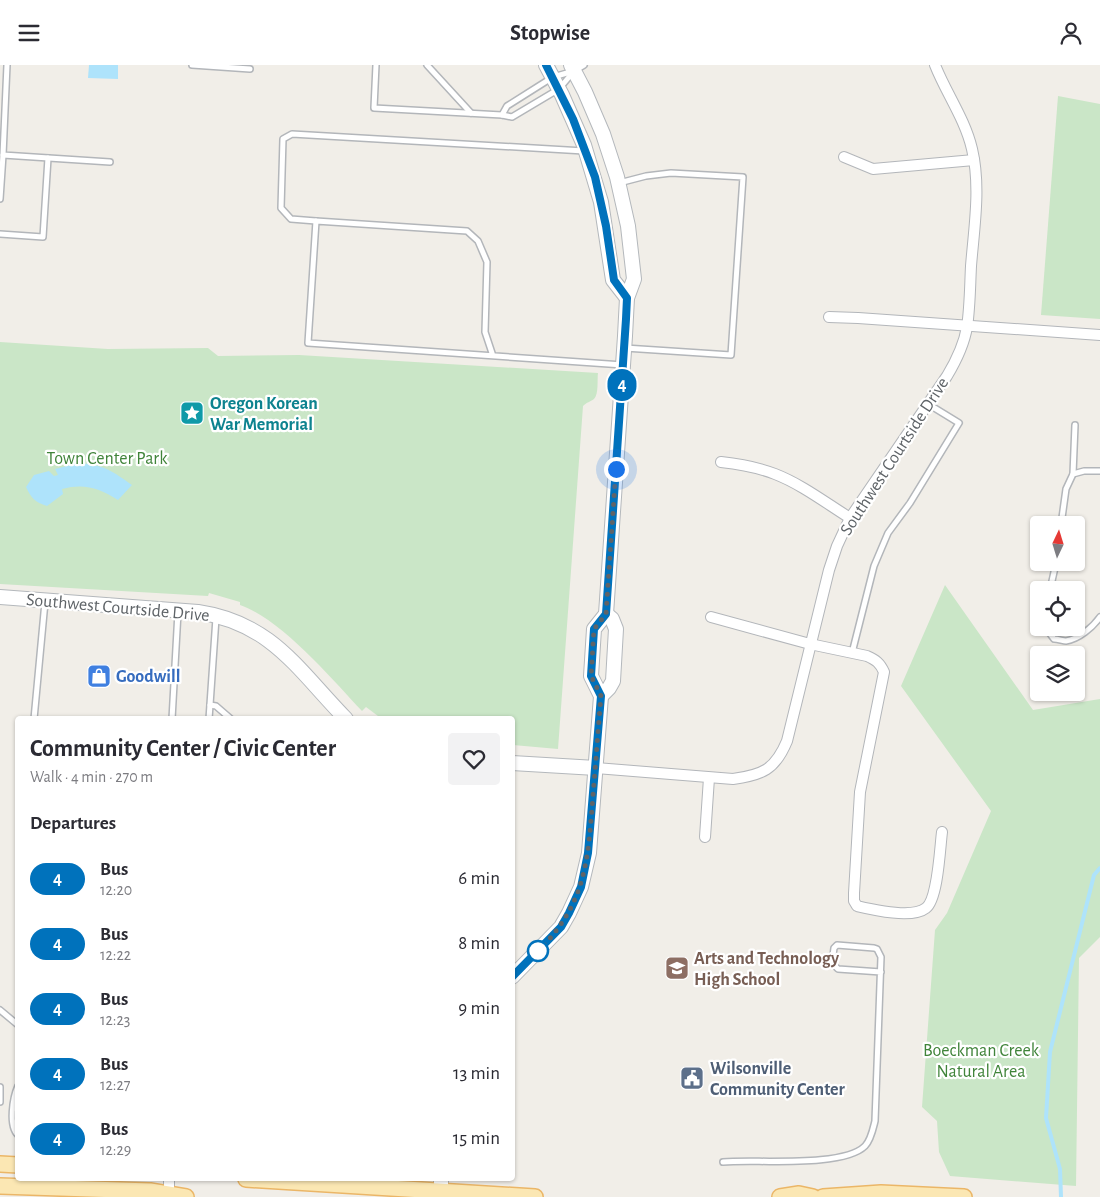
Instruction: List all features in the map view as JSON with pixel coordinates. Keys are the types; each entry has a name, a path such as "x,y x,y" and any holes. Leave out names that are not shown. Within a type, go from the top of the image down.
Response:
{"main road":[{"path":"515,974 553,937 569,913 577,897 584,875 588,853 601,696 591,676 594,629 606,614 627,298 634,279 634,265 628,226 619,183 603,134 576,67"},
{"path":"552,77 573,119 586,151 601,202 614,280 627,298"},
{"name":"Southwest Courtside Drive","path":"0,597 178,610 216,615 243,624 282,650 343,716"},
{"path":"601,696 612,684 614,660 615,626 612,619 606,614"},
{"name":"Southwest Courtside Drive","path":"515,763 596,769"},
{"path":"0,1164 15,1165"},
{"path":"285,1181 441,1189 535,1197"},
{"path":"0,1186 169,1190 186,1197"},
{"path":"780,1197 799,1193 813,1197"},
{"path":"823,1197 905,1193 964,1197"}],"street":[{"name":"Southwest Courtside Drive","path":"596,769 733,779 755,776 765,771 774,764 781,754 787,741 810,644 837,545 850,518 957,359 967,326 976,206 976,177 968,134 935,65"},
{"path":"844,157 873,169 974,161"},
{"path":"829,317 1100,335"},
{"path":"721,462 747,465 777,474 850,518"},
{"path":"711,617 810,644 875,659 881,665 884,672 860,792 854,893 856,904 908,914 926,908 936,888 942,832"},
{"path":"705,837 708,778"}],"lane":[{"path":"0,69 6,65"},
{"path":"0,199 6,65"},
{"path":"192,65 250,69"},
{"path":"376,65 374,108 512,117 552,77 576,67"},
{"path":"427,65 471,113"},
{"path":"502,115 507,106 552,77 576,67"},
{"path":"493,356 485,332 487,262 478,241 467,231 291,219 281,208 283,139 292,134 586,151"},
{"path":"3,155 110,162"},
{"path":"0,234 43,237 48,158"},
{"path":"619,183 671,173 743,177 730,355 624,348"},
{"path":"316,221 308,343 623,365"},
{"path":"852,653 874,566 888,533 910,503 959,423 928,404"},
{"path":"1062,516 1066,489 1073,474 1075,425"},
{"path":"1073,474 1084,471 1100,471"},
{"path":"34,716 45,600"},
{"path":"172,716 178,610"},
{"path":"209,716 216,615"},
{"path":"1085,630 1100,617"},
{"path":"1052,636 1054,639 1066,641 1078,636"},
{"path":"210,705 216,706 228,716"},
{"path":"723,1162 816,1160 852,1155 865,1146 872,1133 875,1121 881,972 881,957 877,949 874,948 837,945 834,948 832,963 838,969 881,972"},
{"path":"0,1010 15,1022"},
{"path":"0,1087 0,1102"},
{"path":"15,1096 12,1124 15,1132"}],"green space":[{"path":"1058,96 1100,104 1100,319 1041,315"},
{"name":"Town Center Park","path":"0,342 108,349 208,348 218,356 299,355 598,373 596,397 583,406 558,749 515,745 515,716 378,716 366,707 362,711 289,636 256,612 240,605 240,602 209,593 208,596 0,584"},
{"name":"Boeckman Creek Natural Area","path":"945,585 1033,710 1100,699 1100,937 1079,958 1076,1186 950,1176 939,1152 937,1121 922,1107 935,930 947,913 991,811 901,686"}],"water":[{"path":"89,65 118,65 118,79 88,78"},
{"path":"79,463 108,469 132,485 118,500 104,492 91,488 70,487 62,489 63,494 47,506 36,501 26,487 34,475 49,471 54,476 58,475 55,469"}],"waterway":[{"path":"1061,1197 1060,1169 1046,1118 1050,1052 1094,875 1100,868"}],"bus line":[{"name":"4","path":"515,974 561,927 581,887 588,853 601,696 591,676 594,629 606,614 627,298 614,280 601,202 584,145 546,65"}],"place":[{"name":"Oregon Korean War Memorial","path":"192,413"},
{"name":"Goodwill","path":"99,676"},
{"name":"Arts and Technology High School","path":"677,968"},
{"name":"Wilsonville Community Center","path":"692,1078"}],"route":[{"path":"538,951 553,937 569,913 581,887 588,853 601,696 591,676 594,629 606,614 616,469"}]}
